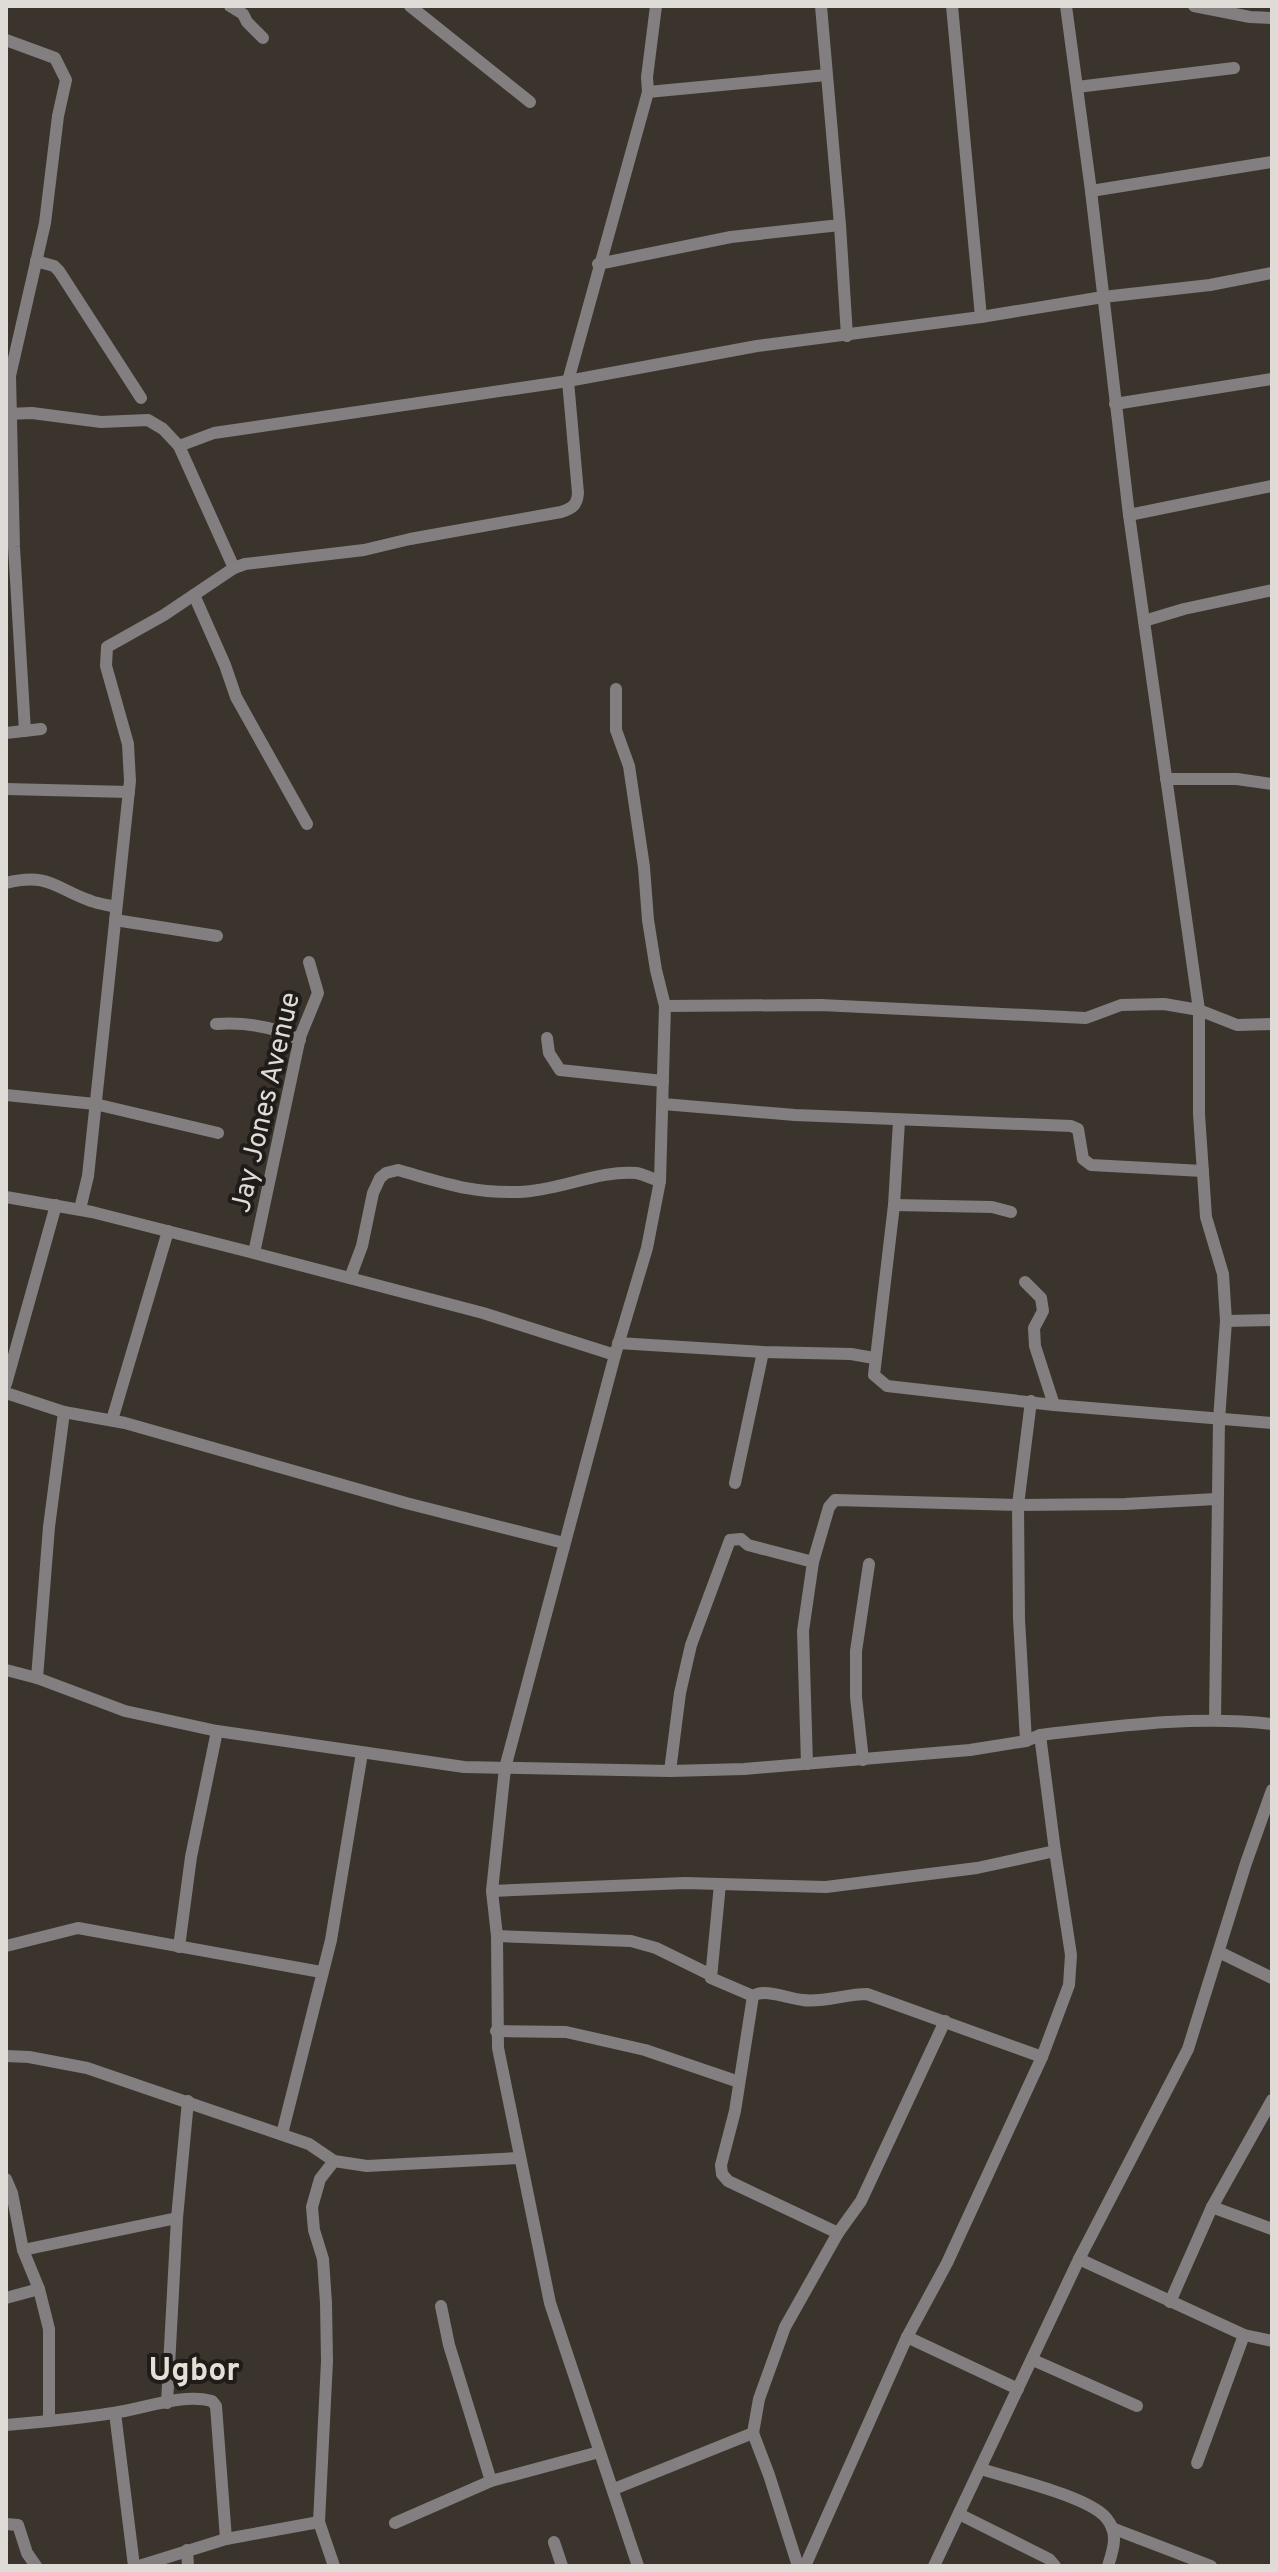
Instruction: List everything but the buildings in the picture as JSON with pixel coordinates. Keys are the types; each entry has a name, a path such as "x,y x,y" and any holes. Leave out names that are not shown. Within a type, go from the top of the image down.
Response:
{"street":[{"path":"230,6 243,14 263,38"},
{"path":"410,6 530,102"},
{"path":"80,1209 88,1176 129,792 128,744 106,666 105,651 110,643 164,615 234,568 364,550 571,509 577,503 568,381 648,92 656,6"},
{"path":"821,6 847,336"},
{"path":"952,6 981,317"},
{"path":"1066,6 1129,515 1199,1010 1199,1114 1206,1217 1223,1274 1226,1321 1216,1499 1215,1720"},
{"path":"1194,6 1272,18"},
{"path":"6,40 55,58 66,80 58,116 45,223 10,376 14,547 25,731"},
{"path":"1077,87 1234,68"},
{"path":"648,92 826,75"},
{"path":"1091,191 1272,162"},
{"path":"598,264 731,237 840,225"},
{"path":"36,261 46,262 59,271 141,398"},
{"path":"179,446 214,433 568,381 757,346 1210,285 1272,273"},
{"path":"1115,404 1272,379"},
{"path":"9,414 32,413 101,422 148,420 163,429 179,446 234,568"},
{"path":"1129,515 1272,486"},
{"path":"1144,621 1272,590"},
{"path":"194,595 236,697 307,824"},
{"path":"616,689 616,730 629,766 652,945 665,1006 660,1181 647,1248 505,1768 492,1891 497,1936 496,2031 550,2303 638,2566"},
{"path":"6,733 41,729"},
{"path":"1166,779 1237,779 1272,784"},
{"path":"6,789 129,792"},
{"path":"6,883 18,880 56,883 116,913 217,936"},
{"name":"Jay Jones Avenue","path":"254,1253 300,1040 318,993 309,962"},
{"path":"665,1006 821,1005 1086,1018 1121,1005 1164,1004 1199,1010 1237,1025 1272,1024"},
{"path":"216,1024 259,1026 300,1040"},
{"path":"547,1038 549,1053 560,1070 663,1081"},
{"path":"6,1095 95,1104 218,1133"},
{"path":"663,1104 899,1121 1071,1126 1078,1129 1083,1159 1091,1165 1203,1171"},
{"path":"899,1121 894,1205 874,1358 874,1375 887,1386 1054,1405 1272,1423"},
{"path":"350,1278 362,1246 373,1193 380,1178 392,1170 475,1191 538,1190 637,1173 660,1181"},
{"path":"6,1197 80,1209 617,1349 851,1354 874,1358"},
{"path":"6,1384 56,1205"},
{"path":"894,1205 992,1207 1011,1212"},
{"path":"112,1420 168,1231"},
{"path":"1025,1282 1041,1298 1043,1311 1034,1328 1035,1346 1054,1405"},
{"path":"1226,1321 1272,1320"},
{"path":"735,1483 763,1352"},
{"path":"6,1393 64,1412 112,1420 406,1503 564,1543"},
{"path":"1026,1741 1019,1619 1018,1505 1031,1401"},
{"path":"37,1678 49,1527 64,1412"},
{"path":"807,1764 803,1631 813,1562 829,1507 835,1500 1018,1505 1216,1499"},
{"path":"670,1771 680,1693 691,1645 730,1540 741,1539 748,1545 813,1562"},
{"path":"863,1760 856,1697 856,1651 869,1564"},
{"path":"6,1670 37,1678 125,1711 217,1731 464,1767 670,1771 807,1764 970,1750 1026,1741 1040,1735 1164,1721 1215,1720 1272,1724"},
{"path":"179,1947 191,1857 217,1731"},
{"path":"805,2566 907,2337 947,2263 1042,2057 1069,1985 1071,1955 1040,1735"},
{"path":"282,2134 331,1940 362,1753"},
{"path":"934,2566 1079,2259 1179,2070 1272,1790"},
{"path":"492,1891 685,1883 826,1887 977,1868 1055,1851"},
{"path":"720,1884 711,1975 714,1981 753,1996"},
{"path":"6,1946 78,1928 321,1972"},
{"path":"497,1936 631,1941 656,1948 711,1975"},
{"path":"1219,1952 1272,1978"},
{"path":"753,1996 760,1992 808,2001 867,1994 1042,2057"},
{"path":"753,1996 735,2111 721,2165 722,2174 728,2181 838,2233"},
{"path":"798,2566 753,2433 759,2399 785,2327 838,2233 861,2201 945,2021"},
{"path":"496,2031 566,2032 645,2050 739,2082"},
{"path":"6,2056 87,2068 309,2144 334,2161 381,2166 519,2158"},
{"path":"1170,2302 1212,2207 1272,2100"},
{"path":"167,2403 177,2218 188,2101"},
{"path":"334,2161 320,2179 312,2207 314,2230 323,2259 326,2303 327,2361 319,2522 334,2566"},
{"path":"6,2179 23,2250 39,2289 49,2329 49,2421"},
{"path":"1212,2207 1272,2229"},
{"path":"23,2250 177,2218"},
{"path":"1079,2259 1244,2335 1272,2341"},
{"path":"6,2298 39,2289"},
{"path":"441,2306 449,2345 491,2481"},
{"path":"1197,2463 1244,2335"},
{"path":"907,2337 1018,2389"},
{"path":"1033,2360 1137,2406"},
{"path":"6,2425 115,2413 167,2403 212,2401 216,2406 226,2539"},
{"path":"115,2413 136,2566 226,2539 319,2522"},
{"path":"614,2489 753,2433"},
{"path":"395,2523 491,2481 599,2452"},
{"path":"981,2469 1079,2501 1106,2516 1115,2543 1108,2566"},
{"path":"959,2514 1049,2559 1055,2566"},
{"path":"6,2524 14,2522 18,2525 27,2553 36,2566"},
{"path":"1112,2528 1211,2566"},
{"path":"554,2542 562,2566"},
{"path":"187,2550 188,2566"}],"district":[{"name":"Ugbor","path":"194,2369"}]}
